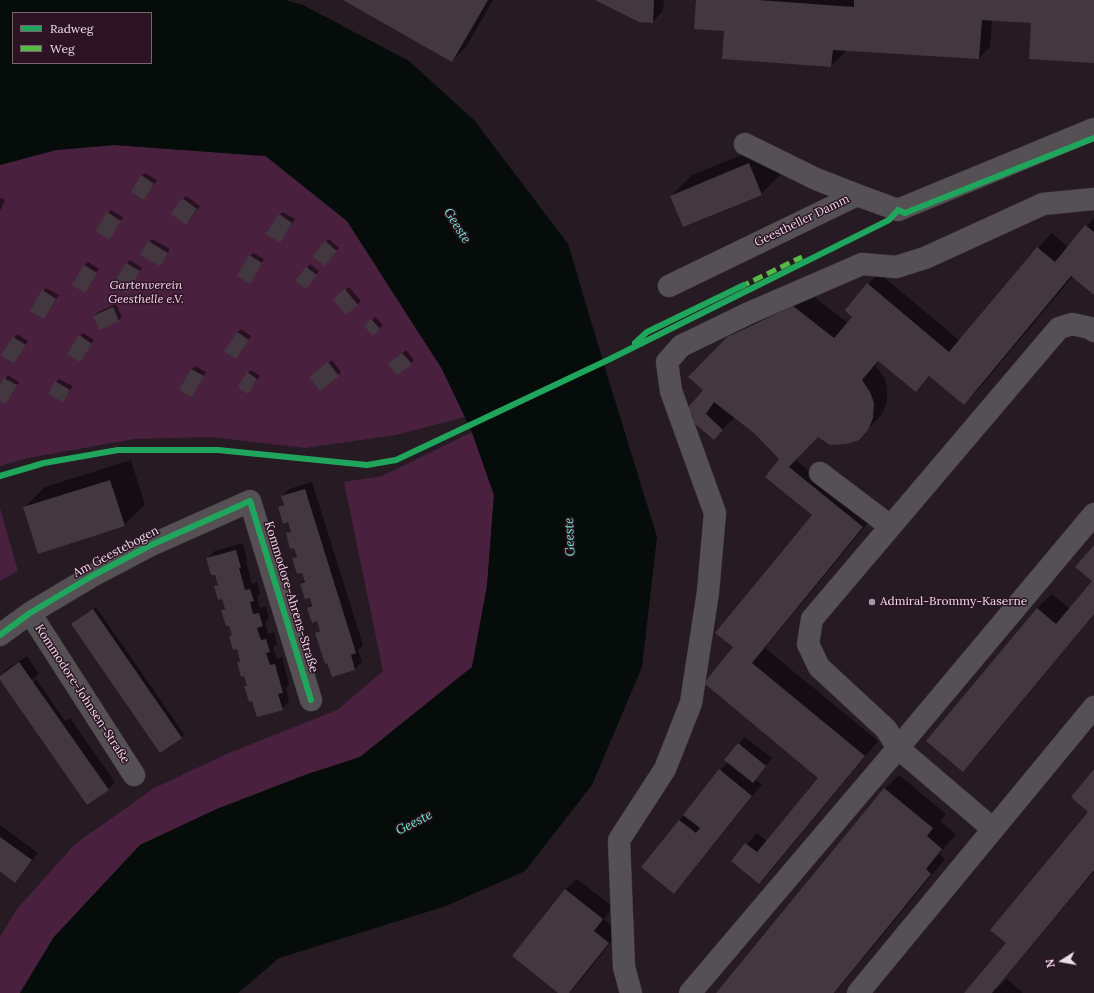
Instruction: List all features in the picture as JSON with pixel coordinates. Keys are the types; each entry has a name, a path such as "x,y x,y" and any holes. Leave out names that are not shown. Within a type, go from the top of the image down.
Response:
{"street":[{"name":"Geestheller Damm","path":"669,286 857,195 898,210 1094,129"},
{"path":"744,144 816,179 857,195"},
{"path":"631,993 624,967 619,840 665,769 691,703 708,592 714,513 671,392 667,362 681,346 749,313 862,264 896,268 925,258 1043,204 1094,199"},
{"path":"992,829 898,748 886,728 819,667 808,644 812,619 1059,328 1072,324 1090,328 1094,331"},
{"path":"820,473 890,526"},
{"name":"Am Geestebogen","path":"0,635 30,614 92,576 149,546 250,501"},
{"name":"Kommodore-Ahrens-Straße","path":"250,501 311,700"},
{"path":"690,993 1094,514"},
{"name":"Kommodore-Johnsen-Straße","path":"30,614 134,775"},
{"path":"858,993 1094,707"}],"green space":[{"name":"Gartenverein Geesthelle e.V.","path":"114,145 265,156 347,221 442,369 465,417 396,435 305,448 211,437 134,439 28,458 0,466 0,165 56,150"},
{"path":"472,432 494,495 487,586 472,667 360,757 305,775 217,809 140,845 54,937 20,993 0,993 0,937 17,909 75,844 154,788 229,753 337,710 383,671 344,482 382,476"},
{"path":"0,508 18,571 0,581"}],"water":[{"name":"Geeste","path":"0,0 285,0 303,5 409,61 474,120 568,244 657,537 642,667 592,785 525,871 446,906 279,958 238,993 20,993 54,937 140,845 217,809 305,775 360,757 472,667 487,586 494,495 472,432 442,369 347,221 266,156 114,145 56,150 0,165"}],"building":[{"path":"343,0 488,0 452,62"},
{"path":"595,0 654,0 653,23 639,22"},
{"path":"696,0 758,0 854,7 854,0 1094,0 1094,63 1029,59 1031,23 982,20 979,59 833,50 831,67 722,59 724,31 694,29"},
{"path":"749,163 762,195 683,227 670,196"},
{"path":"141,175 154,184 144,200 131,192"},
{"path":"182,198 197,209 186,225 171,214"},
{"path":"107,212 121,221 109,240 96,231"},
{"path":"279,214 292,223 280,243 266,234"},
{"path":"1085,225 1094,232 1094,295 1071,276 964,405 929,376 916,392 878,361 862,380 870,392 874,403 873,418 868,430 859,440 847,444 830,445 818,437 789,467 863,527 752,663 865,756 759,884 731,861 745,843 757,852 818,778 704,683 733,647 715,633 812,515 765,477 779,459 754,433 714,402 706,414 723,430 714,440 694,423 693,416 686,410 703,390 688,377 727,337 793,306 834,338 852,317 845,310 867,283 949,352 1037,247 1055,262"},
{"path":"148,241 168,253 160,266 140,255"},
{"path":"325,241 337,251 324,266 313,256"},
{"path":"249,255 262,263 250,284 237,276"},
{"path":"126,263 140,271 127,293 113,284"},
{"path":"84,265 97,273 85,293 72,285"},
{"path":"306,267 317,275 306,289 295,281"},
{"path":"345,289 358,305 346,315 333,299"},
{"path":"42,290 56,299 44,319 30,311"},
{"path":"113,307 119,321 100,330 93,316"},
{"path":"371,319 380,329 373,336 364,326"},
{"path":"237,332 249,340 236,359 224,351"},
{"path":"79,335 92,344 80,362 67,354"},
{"path":"13,337 26,345 14,363 1,355"},
{"path":"402,353 412,364 397,375 388,364"},
{"path":"328,362 339,376 320,391 309,377"},
{"path":"191,369 204,376 192,397 179,390"},
{"path":"247,372 257,379 248,394 238,387"},
{"path":"4,378 17,385 6,404 0,401 0,385"},
{"path":"55,381 70,390 63,402 48,394"},
{"path":"110,480 125,526 38,554 23,507"},
{"path":"305,489 356,653 351,655 355,670 332,677 327,663 325,664 315,633 320,631 317,621 312,623 307,608 312,606 310,598 305,599 300,584 305,582 302,573 297,574 292,558 297,557 294,548 290,549 286,533 291,532 288,522 283,524 278,507 284,505 281,496"},
{"path":"1094,545 1094,614 963,772 926,741 1037,608 1056,624 1092,581 1075,567"},
{"path":"236,550 245,590 250,589 254,601 250,602 253,614 259,613 263,626 257,628 261,640 266,639 270,652 266,653 270,665 275,664 283,693 278,694 283,710 257,717 252,701 249,702 244,686 247,686 244,676 241,677 237,662 240,661 237,649 233,650 229,636 232,635 229,626 226,626 221,610 225,609 222,599 218,600 214,586 218,585 215,575 211,575 206,558"},
{"path":"93,609 182,738 160,753 71,624"},
{"path":"19,662 109,790 87,805 0,680 0,676"},
{"path":"738,743 766,766 753,783 724,760"},
{"path":"719,769 752,796 674,894 641,867 679,820 696,833 700,828 683,815"},
{"path":"1094,769 1094,870 992,993 964,993 1006,943 990,930 1088,812 1071,797"},
{"path":"884,788 933,828 927,836 942,849 926,869 931,874 834,993 716,993"},
{"path":"0,837 32,860 15,883 0,871"},
{"path":"565,889 603,919 594,931 609,943 569,993 558,993 512,956"}],"marked path":[{"path":"740,287 802,257"}],"cycle path":[{"path":"898,210 905,213 1094,138"},
{"path":"0,476 44,463 118,450 218,450 367,465 396,460 610,359 889,220 898,210"},
{"path":"635,343 647,332 744,285"},
{"path":"0,635 30,613 92,576 149,546 250,501 311,700"}],"place":[{"name":"Admiral-Brommy-Kaserne","path":"872,602"}]}
